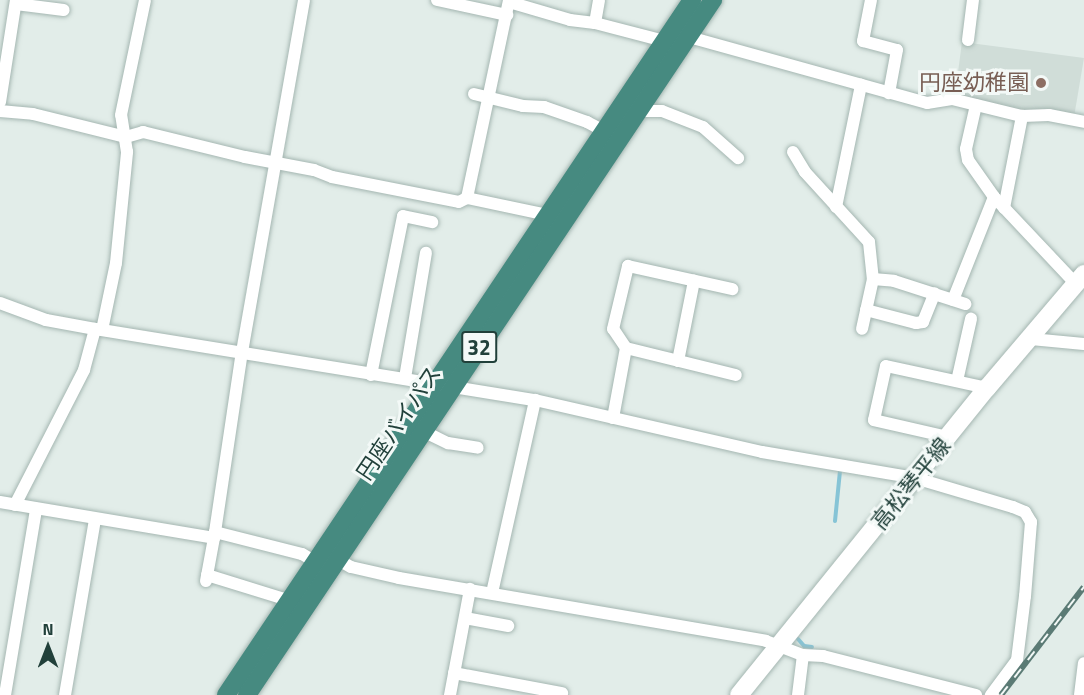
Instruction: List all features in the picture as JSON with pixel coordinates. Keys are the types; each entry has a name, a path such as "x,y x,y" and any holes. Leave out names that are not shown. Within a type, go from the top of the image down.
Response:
{"highway":[{"name":"円座バイパス","path":"225,695 692,0"},
{"name":"円座バイパス","path":"247,695 713,0"},
{"path":"314,561 337,559"}],"main road":[{"name":"高松琴平線","path":"739,695 987,388 1080,279"}],"street":[{"path":"15,505 84,370 98,330 116,264 127,152 121,116 145,0"},
{"path":"288,600 206,579 304,0"},
{"path":"437,0 507,15"},
{"path":"595,23 598,0"},
{"path":"871,0 863,41 897,50 889,93"},
{"path":"968,40 973,0"},
{"path":"467,198 509,1 570,20 595,23 664,41"},
{"path":"0,102 16,2 64,10"},
{"path":"689,37 810,68 927,103 952,99 1022,116 1048,115 1084,122"},
{"path":"836,207 861,85"},
{"path":"474,93 523,106 544,108 587,122 604,131"},
{"path":"976,105 966,149 968,160 1004,208 1080,279"},
{"path":"0,111 33,114 126,137 143,132 245,157 277,162 332,177 459,202 467,198 548,215"},
{"path":"639,111 662,111 704,127 738,158"},
{"path":"1004,208 1022,116"},
{"path":"794,152 805,172 869,242 873,279 862,329"},
{"path":"873,279 894,281 959,302 994,197"},
{"path":"371,375 403,216 432,222"},
{"path":"405,378 426,253"},
{"path":"732,289 628,266 613,328 626,348 736,375"},
{"path":"678,361 694,281"},
{"path":"866,310 916,323 923,322 935,293"},
{"path":"0,303 46,320 98,330 243,352 371,375 435,382 536,400 762,452 915,478 1013,507 1029,516 1030,533 1017,660 991,695"},
{"path":"957,381 971,319"},
{"path":"1031,339 1084,344"},
{"path":"613,418 626,348"},
{"path":"948,437 874,420 886,366 987,388"},
{"path":"492,593 536,400"},
{"path":"423,431 448,443 478,448"},
{"path":"0,502 95,520 214,535 302,554 314,561"},
{"path":"5,695 36,509"},
{"path":"65,695 95,520"},
{"path":"337,559 351,567 380,574 780,645 803,656 823,656 976,695"},
{"path":"450,695 470,589"},
{"path":"465,618 508,626"},
{"path":"798,695 803,656"},
{"path":"1080,695 1084,663"},
{"path":"454,673 562,693"}],"shaded area":[{"path":"962,42 1084,58 1074,117 1022,113 955,95"}],"waterway":[{"path":"835,521 840,471"},
{"path":"798,639 804,646 812,647"}],"railway":[{"path":"1001,695 1084,587"}],"place":[{"name":"円座幼稚園","path":"1041,83"}]}
